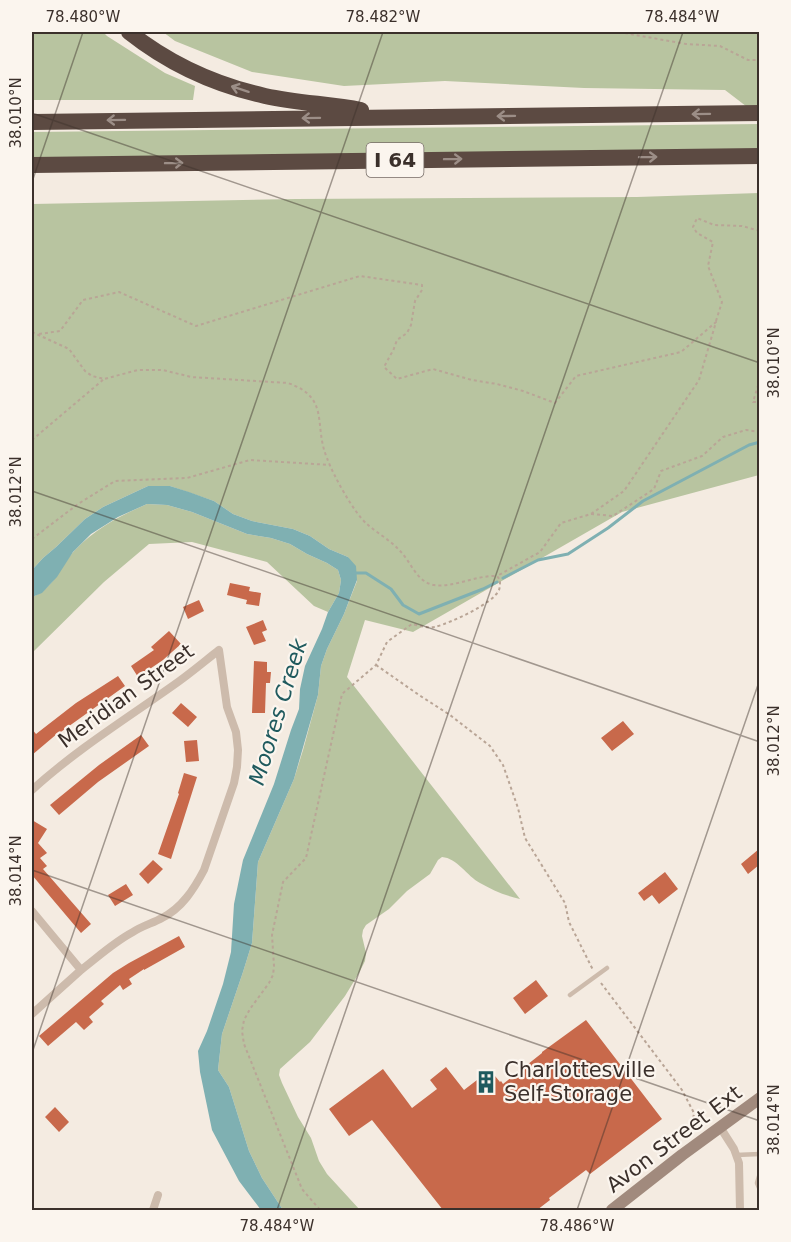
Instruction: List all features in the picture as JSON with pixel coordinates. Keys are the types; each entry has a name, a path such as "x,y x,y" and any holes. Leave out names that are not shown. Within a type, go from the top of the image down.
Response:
{"highway":[{"path":"129,32 190,70 242,90 277,98 401,117"},
{"name":"I 64","path":"32,122 759,113"},
{"name":"I 64","path":"32,165 759,156"},
{"path":"32,174 150,163"}],"main road":[{"name":"Avon Street Ext","path":"612,1210 759,1098"}],"street":[{"name":"Meridian Street","path":"32,790 74,755 180,681 219,650 227,707 236,732 237,767 234,783 204,870 193,890 178,907 163,918 132,932 110,947 32,1014"},
{"path":"32,911 81,970"},
{"path":"720,1127 736,1155 740,1171 740,1210"},
{"path":"153,1210 158,1195"}],"lane":[{"path":"570,995 608,968"},
{"path":"736,1155 759,1154"},
{"path":"759,1173 757,1183 759,1190"}],"path":[{"path":"619,32 686,44 720,46 748,60 759,60"},
{"path":"32,440 104,379 138,370 163,370 191,377 288,383 300,387 312,396 318,408 321,438 327,458 350,502 365,523 400,550 418,576 431,585 443,585 486,575 497,576 540,552 561,523 591,514 624,491 699,380 722,302 708,266 713,242 697,233 693,227 697,218 714,225 742,226 759,231"},
{"path":"38,334 60,331 84,300 119,292 196,326 360,276 391,280 422,285 411,325 407,333 397,340 384,368 397,379 433,369 472,380 523,390 555,403 576,376 681,352 716,322"},
{"path":"32,332 69,349 85,371 92,376 104,379"},
{"path":"759,379 753,402 759,402"},
{"path":"591,514 613,516 654,489 661,471 702,456 723,437 746,430 759,432"},
{"path":"32,539 78,504 115,481 187,478 250,460 330,465"},
{"path":"320,1210 302,1189 244,1044 242,1031 244,1020 273,975 272,935 283,882 306,858 342,694 376,665 387,642 412,624 434,627 465,616 492,598 500,589 500,580 497,576"},
{"path":"376,665 466,727 490,746 503,765 518,808 525,838 565,903 569,922 603,987 682,1090 694,1113 692,1127 675,1147"}],"green space":[{"path":"32,32 103,32 165,73 195,86 193,100 32,100"},
{"path":"163,32 759,32 759,113 755,113 725,90 584,88 445,81 344,86 252,72 175,41"},
{"path":"759,124 760,151 32,159 32,132"},
{"path":"759,193 759,475 622,512 413,632 365,620 347,677 520,899 485,886 457,864 442,857 430,874 407,891 389,909 366,925 362,936 366,953 365,961 359,973 345,996 310,1042 280,1069 279,1075 298,1117 311,1138 319,1161 327,1174 360,1210 283,1210 262,1178 249,1151 229,1087 218,1070 222,1034 252,943 258,862 294,779 318,695 321,666 357,581 348,557 329,549 310,536 293,529 252,521 233,514 214,501 170,486 148,486 103,507 85,519 32,570 32,204 296,199 637,197"},
{"path":"147,504 167,505 192,512 247,534 290,544 338,570 341,580 339,593 328,612 314,606 267,562 192,542 149,544 104,582 32,653 32,597 51,583 75,550 91,535"}],"water":[{"path":"148,486 170,486 214,501 233,514 252,521 293,529 348,557 356,566 357,580 321,666 318,695 294,779 258,862 252,943 222,1034 218,1070 229,1087 249,1151 262,1178 283,1210 261,1210 239,1181 212,1130 198,1051 223,984 231,952 234,904 243,860 274,784 299,709 305,666 328,612 339,593 341,580 338,570 290,544 247,534 192,512 167,505 147,504 118,517 91,534 73,552 57,577 42,593 32,597 32,570 43,558 85,519 103,507"}],"building":[{"path":"230,583 250,587 249,591 261,593 259,606 246,604 247,600 227,595"},
{"path":"199,600 204,611 188,619 183,607"},
{"path":"263,620 267,630 262,632 266,641 254,645 246,627"},
{"path":"169,631 181,644 138,677 131,666 154,650 151,647"},
{"path":"254,661 267,662 267,672 271,672 270,683 266,683 265,713 252,713"},
{"path":"118,676 125,686 58,733 32,755 32,729 36,734 76,703"},
{"path":"181,703 197,717 188,727 172,713"},
{"path":"623,721 634,734 612,751 601,738"},
{"path":"141,735 149,746 98,782 59,815 50,805 99,765"},
{"path":"197,740 199,761 186,762 184,741"},
{"path":"184,773 197,777 171,859 158,854"},
{"path":"32,820 47,829 38,843 47,853 40,858 47,866 43,869 91,924 81,933 32,875"},
{"path":"759,849 759,865 748,874 741,864"},
{"path":"153,860 163,869 148,884 139,874"},
{"path":"665,872 678,889 659,904 652,895 644,901 638,893"},
{"path":"126,884 133,895 115,906 108,895"},
{"path":"179,936 185,947 129,979 132,984 123,990 120,985 101,1001 104,1004 89,1017 93,1022 84,1030 76,1022 48,1046 39,1036 113,973"},
{"path":"536,980 548,996 525,1014 513,998"},
{"path":"586,1020 662,1119 590,1174 586,1170 537,1210 443,1210 372,1120 349,1136 329,1109 383,1069 412,1108 437,1089 430,1080 446,1067 464,1090 490,1070 503,1084"},
{"path":"55,1107 69,1122 59,1132 45,1117"}],"waterway":[{"path":"503,578 538,560 568,554 608,528 643,501 749,445 760,442"},
{"path":"353,573 366,573 391,589 403,605 419,614 497,582"}],"place":[{"name":"Charlottesville Self-Storage","path":"486,1082"}],"water label":[{"name":"Moores Creek","path":"278,712"}]}
